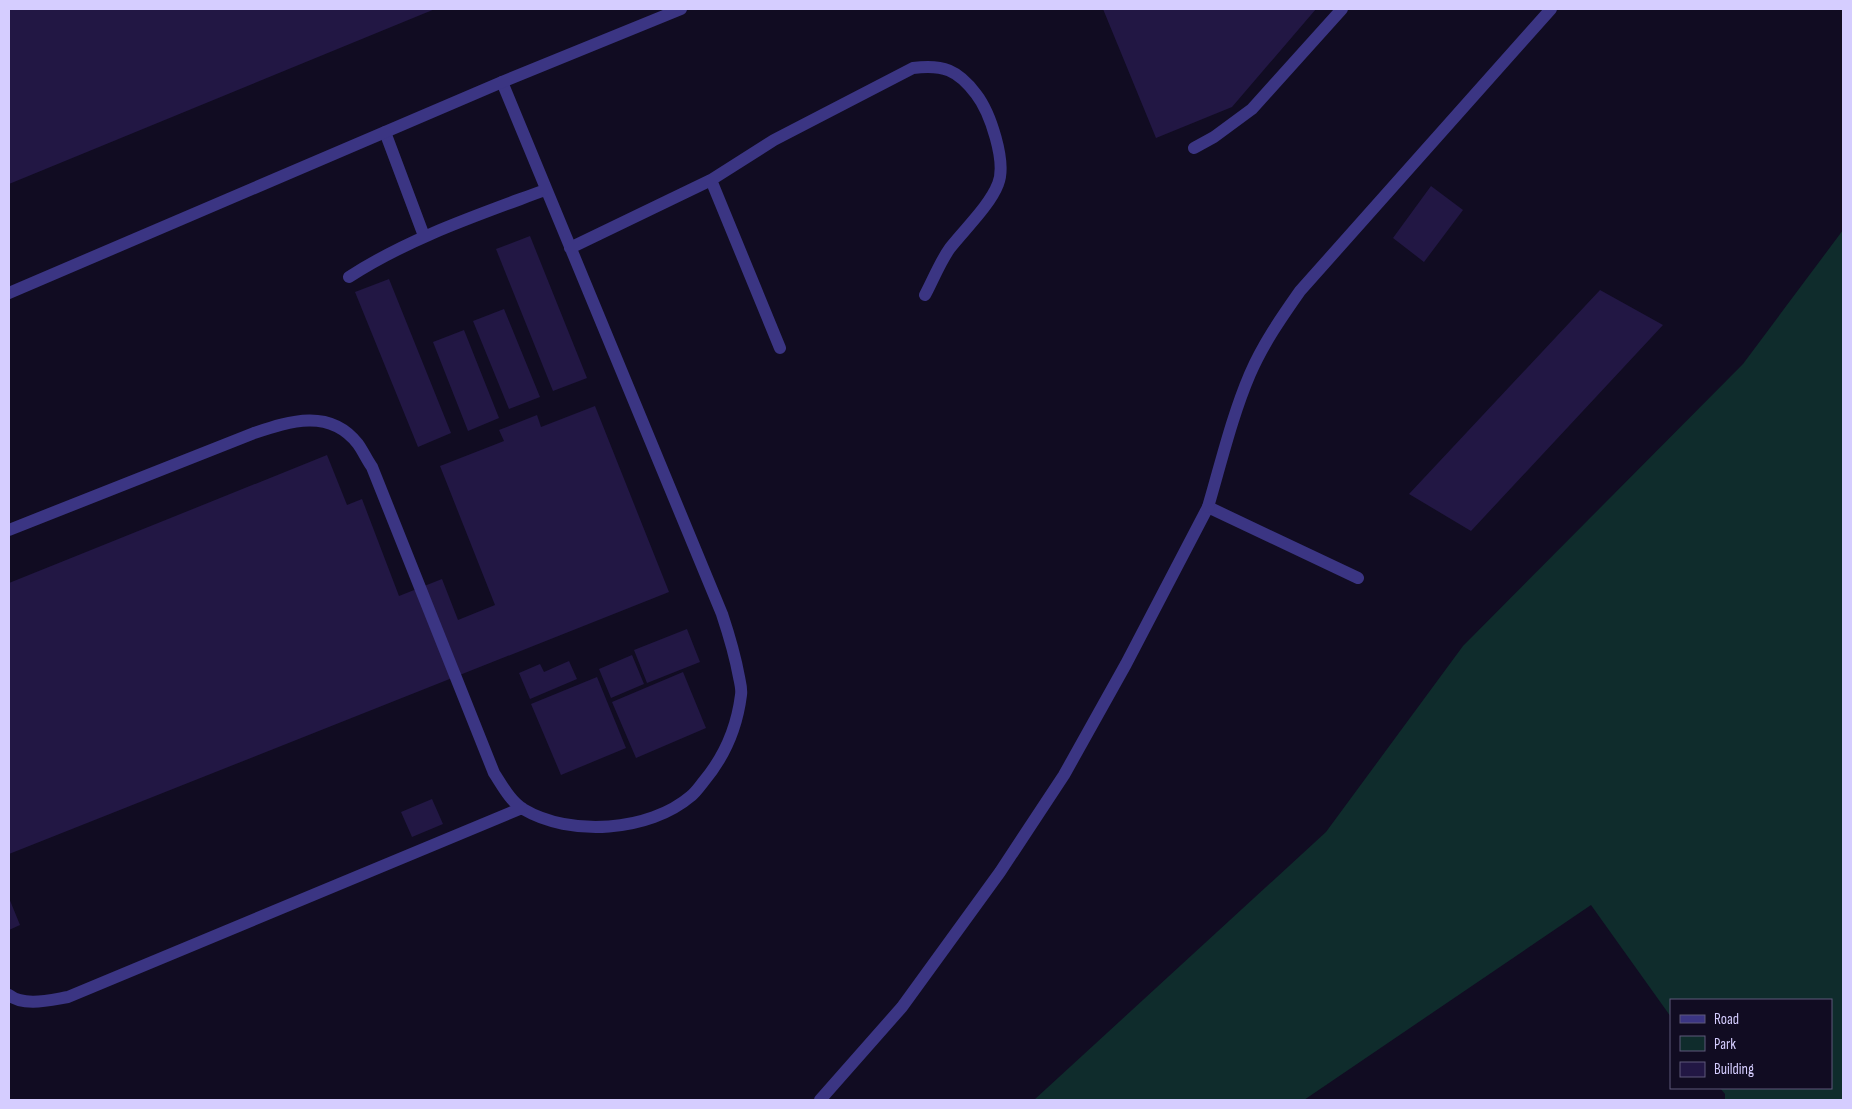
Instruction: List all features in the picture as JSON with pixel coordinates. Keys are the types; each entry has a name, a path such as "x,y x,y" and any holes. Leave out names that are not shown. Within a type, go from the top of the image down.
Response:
{"street":[{"path":"9,293 502,82 681,9"},
{"path":"1194,148 1214,137 1252,109 1342,9"},
{"path":"820,1100 902,1007 1000,872 1064,775 1126,664 1208,507 1232,426 1250,374 1272,332 1300,291 1551,9"},
{"path":"570,248 711,180 774,140 914,68 928,66 943,67 960,76 983,103 995,131 1000,169 999,182 992,196 948,250 925,295"},
{"path":"9,530 282,423 314,419 341,427 358,443 372,468 490,766 506,791 522,808 551,820 584,827 620,827 660,816 692,796 716,766 731,736 741,694 735,653 722,614 545,190 502,82"},
{"path":"385,132 424,236"},
{"path":"711,180 780,348"},
{"path":"349,278 369,264 424,236 545,190"},
{"path":"1208,507 1358,578"},
{"path":"9,995 15,1000 43,1002 68,997 522,808"}],"green space":[{"path":"1843,230 1843,1100 1725,1100 1725,1094 1721,1089 1832,1089 1832,999 1670,999 1670,1016 1591,905 1304,1100 1034,1100 1326,832 1463,646 1743,364"}],"building":[{"path":"9,9 435,9 9,184"},
{"path":"1103,9 1316,9 1232,107 1156,138"},
{"path":"1431,186 1463,210 1424,262 1393,238"},
{"path":"530,236 587,378 553,391 496,249"},
{"path":"389,279 451,433 418,447 355,292"},
{"path":"1600,290 1663,325 1471,531 1409,494"},
{"path":"504,309 540,397 509,409 473,321"},
{"path":"464,330 499,418 468,431 433,342"},
{"path":"595,406 669,592 9,854 9,583 327,455 347,505 362,499 399,596 442,579 458,620 495,605 440,466 504,441 499,430 537,415 541,427"},
{"path":"687,629 700,662 647,683 634,650"},
{"path":"632,655 644,684 611,698 599,669"},
{"path":"569,661 577,679 530,699 519,673 540,664 544,672"},
{"path":"683,672 706,728 636,758 612,702"},
{"path":"597,677 626,748 561,775 531,704"},
{"path":"432,799 443,824 412,837 401,812"},
{"path":"9,898 20,925 9,930"}]}
